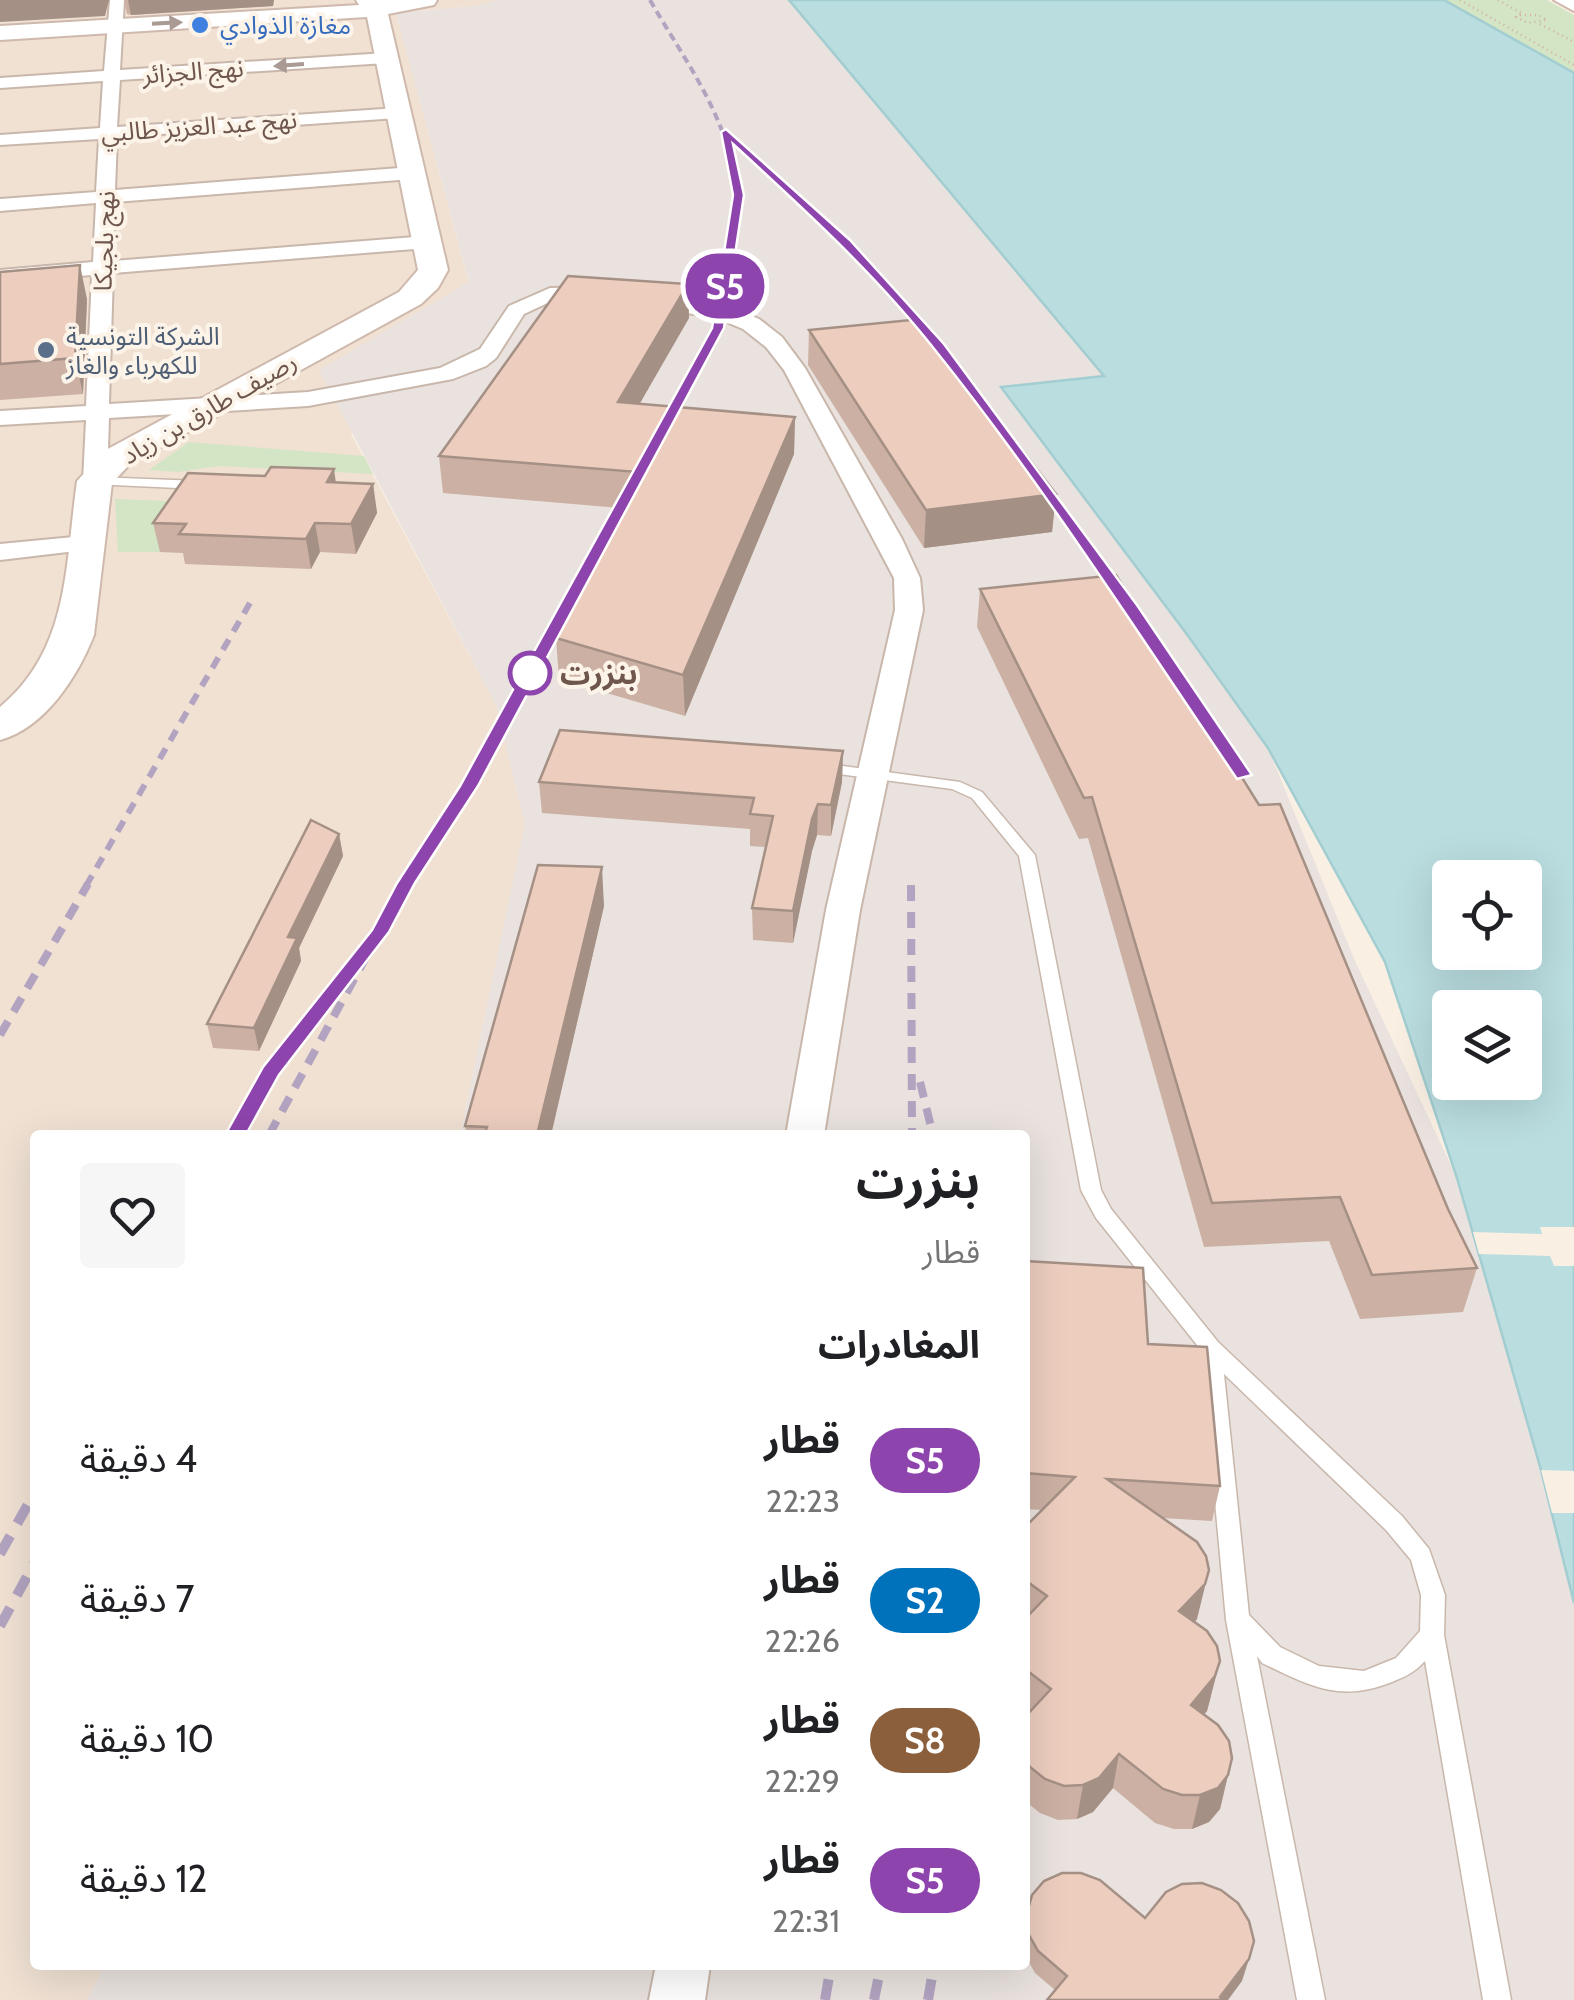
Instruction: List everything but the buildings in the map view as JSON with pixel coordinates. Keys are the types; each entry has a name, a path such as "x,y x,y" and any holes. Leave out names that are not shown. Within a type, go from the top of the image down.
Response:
{"main road":[{"path":"0,33 426,0"},
{"path":"1565,0 1574,5"},
{"name":"رصيف طارق بن زياد","path":"0,727 43,690 66,658 74,634 96,481 118,457 410,298 428,282 433,270 371,5"}],"street":[{"name":"نهج بلجيكا","path":"96,481 102,267 117,0"},
{"name":"نهج الجزائر","path":"0,83 386,58"},
{"name":"نهج عبد العزيز طالبي","path":"0,140 398,112"},
{"path":"0,205 412,173"},
{"path":"0,276 427,242"},
{"path":"0,418 96,409 308,399 446,374 478,361 488,353 516,310 550,294 602,293 722,312 751,324 774,342 794,368 907,578 908,610 871,772 806,1130"},
{"path":"0,552 84,544"},
{"path":"677,2000 682,1970"}],"lane":[{"path":"96,481 211,486"},
{"path":"811,767 924,778 977,795 1027,855 1091,1190 1103,1213 1212,1348 1394,1522 1421,1556 1432,1594 1432,1635 1497,2000"},
{"path":"1212,1348 1238,1620 1311,2000"},
{"path":"1238,1620 1270,1654 1301,1670 1316,1677 1364,1682 1405,1666 1432,1635"}],"path":[{"path":"1460,0 1574,65"},
{"path":"1498,0 1524,14 1547,19 1538,23"},
{"path":"1518,20 1517,16 1524,14"},
{"path":"1498,22 1538,23 1574,42"}],"shaded area":[{"path":"0,0 497,0 476,6 396,13 469,283 351,434 496,705 525,824 461,1130 30,1130 30,1970 102,1970 87,2000 0,2000"},
{"path":"497,0 789,0 1105,377 1002,388 1268,748 1355,961 1457,1178 1541,1470 1574,1603 1574,2000 87,2000 102,1970 1030,1970 1030,1130 461,1130 525,824 496,705 319,370 469,282 396,13 476,6"}],"green space":[{"path":"1444,0 1547,0 1574,15 1574,73"},
{"path":"189,442 364,456 373,474 219,466 178,472 149,470"},
{"path":"115,499 193,502 160,552 118,552"}],"water":[{"path":"789,0 1444,0 1574,73 1574,1603 1541,1470 1457,1178 1385,962 1268,748 1001,387 1104,376"}],"pier":[{"path":"1540,1227 1574,1227 1574,1266 1554,1266 1550,1256 1479,1254 1473,1232 1542,1234"},
{"path":"1541,1470 1574,1471 1574,1513 1552,1513"}],"railway":[{"path":"650,0 697,79 723,134 732,163 734,224"},
{"path":"726,132 825,223"},
{"path":"661,433 718,328 734,221"},
{"path":"825,223 934,340"},
{"path":"1038,481 1061,512"},
{"path":"618,512 633,485"},
{"path":"404,886 469,786 620,510"},
{"path":"1059,510 1124,598"},
{"path":"86,886 254,596"},
{"path":"1191,697 1243,775"},
{"path":"0,1035 88,884"},
{"path":"272,1130 406,884"},
{"path":"911,885 912,1130"},
{"path":"238,1130 271,1072 340,983"},
{"path":"920,1082 932,1130"},
{"path":"0,1554 30,1501"},
{"path":"0,1626 30,1571"},
{"path":"825,2000 830,1970"},
{"path":"874,2000 880,1970"},
{"path":"928,2000 933,1970"}],"train":[{"name":"S5","path":"238,1130 270,1072 380,932 406,883 469,786 718,328 738,195 726,132 846,242 939,346 1131,608 1243,775"}],"place":[{"name":"مغازة الذوادي","path":"200,25"},
{"name":"الشركة التونسية للكهرباء والغاز","path":"46,350"},
{"name":"بنزرت","path":"530,673"}]}
